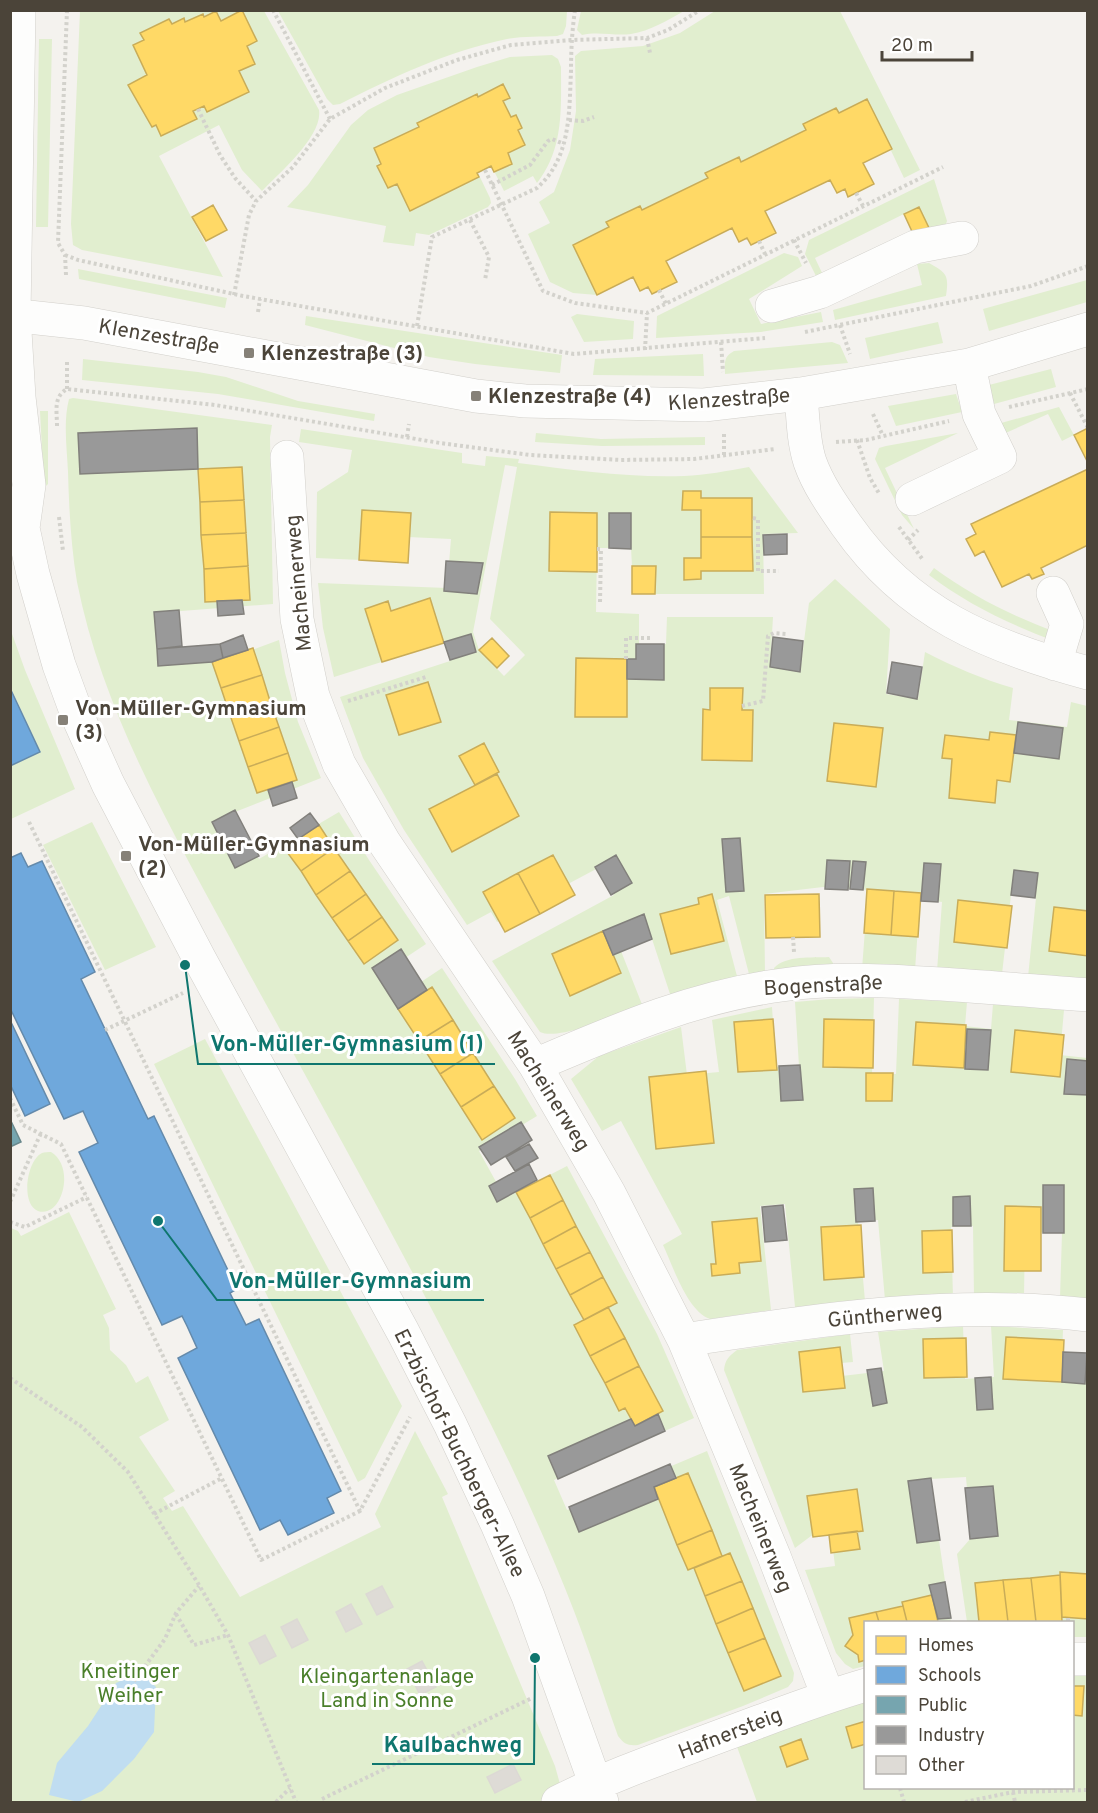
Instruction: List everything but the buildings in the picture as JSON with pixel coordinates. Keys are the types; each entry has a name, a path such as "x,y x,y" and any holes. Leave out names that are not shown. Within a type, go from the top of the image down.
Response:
{"street":[{"path":"16,519 29,485 12,315 19,10"},
{"path":"772,306 820,292 915,247 962,238"},
{"name":"Klenzestraße","path":"12,315 84,323 476,396 522,401 704,405 801,394 969,365 1088,329"},
{"path":"912,500 1000,457 979,414 969,365"},
{"path":"801,394 806,444 810,462 819,482 832,506 858,541 901,586 942,617 975,634 1054,664 1088,673"},
{"name":"Macheinerweg","path":"287,457 297,619 314,696 339,764 384,842 535,1065 609,1193 684,1340 769,1545 828,1696"},
{"name":"Erzbischof-Buchberger-Allee","path":"16,519 59,666 78,717 108,784 198,958 403,1332 450,1424 528,1596 598,1793"},
{"path":"1053,593 1067,624 1054,664"},
{"name":"Bogenstraße","path":"535,1065 601,1036 662,1013 746,991 780,985 816,981 886,981 1088,995"},
{"name":"Güntherweg","path":"684,1340 808,1322 916,1311 1013,1309 1088,1315"},
{"name":"Hafnersteig","path":"558,1803 598,1793 828,1696 864,1687"}],"path":[{"path":"66,275 65,255 58,243 67,10"},
{"path":"273,10 330,119"},
{"path":"417,326 432,237 537,188 548,178 564,144 569,120 574,10"},
{"path":"234,295 249,215 256,201 293,167 330,119 385,88 457,60 511,45 571,40 647,38 668,30 700,10"},
{"path":"647,38 650,53"},
{"path":"198,109 220,155 235,178 256,201"},
{"path":"569,120 583,121 594,117"},
{"path":"492,185 530,165 548,141 552,139 564,144"},
{"path":"485,170 543,291 574,303 647,313 943,167"},
{"path":"856,193 863,206"},
{"path":"470,220 489,257 485,280"},
{"path":"759,241 765,254"},
{"path":"65,255 78,260 234,295 574,354 645,350 768,338"},
{"path":"800,333 1031,286 1088,266"},
{"path":"659,290 666,304"},
{"path":"258,312 260,299"},
{"path":"645,350 647,313"},
{"path":"67,362 67,389"},
{"path":"57,399 60,393 67,389 215,405 407,438 530,455 621,460 694,459 806,444"},
{"path":"1070,393 1088,428"},
{"path":"407,438 409,424"},
{"path":"753,519 758,519 755,557 758,571 779,571"},
{"path":"597,549 601,549 600,603"},
{"path":"742,706 763,701 768,636 774,633 787,634"},
{"path":"626,659 626,638 651,638"},
{"path":"345,703 426,677"},
{"path":"29,822 360,1511"},
{"path":"793,937 794,952"},
{"path":"105,1030 186,991"},
{"path":"10,1098 23,1125 61,1144 261,1560 360,1511 412,1413"},
{"path":"10,1202 40,1133"},
{"path":"10,1222 25,1227 87,1197"},
{"path":"10,1378 82,1427 128,1472 200,1585 228,1635 296,1803"},
{"path":"154,1514 222,1478"},
{"path":"134,1681 165,1639 176,1613 200,1585"},
{"path":"176,1613 194,1645 228,1635"},
{"path":"322,1799 520,1705"},
{"path":"276,1803 290,1788"},
{"path":"965,1803 1014,1792 1088,1790"},
{"path":"1014,1792 1015,1803"}],"green space":[{"path":"581,10 684,11 659,25 638,33 582,35 577,30"},
{"path":"80,11 264,11 319,110 314,131 307,142 262,191 242,170 219,125 159,156 223,277 82,250 73,245 71,224"},
{"path":"278,11 567,11 563,34 507,39 463,50 380,84 340,104 333,105 327,99"},
{"path":"715,11 840,11 920,170 904,178 867,100 839,113 836,108 803,124 806,130 741,162 738,157 706,173 708,178 642,210 639,206 607,222 609,227 573,245 597,295 573,293 550,282 528,234 550,223 539,202 554,192 570,150 576,111 575,56 581,51 643,46 680,33"},
{"path":"39,39 52,39 48,227 36,227"},
{"path":"552,55 558,59 561,67 559,128 552,156 537,183 533,176 504,191 492,167 478,173 490,198 491,203 488,207 429,235 416,233 414,246 383,242 386,226 287,207 308,185 351,125 368,110 397,95 510,57"},
{"path":"934,179 947,221 942,234 934,238 918,207 815,258 823,275 817,278 805,254 809,240"},
{"path":"784,253 798,257 802,266 749,299 761,324 821,312 823,322 761,332 656,338 657,316"},
{"path":"929,263 945,275 947,279 946,296 835,320 833,310 922,285 917,264"},
{"path":"78,269 227,298 225,308 79,279"},
{"path":"1087,280 1087,302 989,331 983,309"},
{"path":"577,314 634,321 633,339 584,342 571,317"},
{"path":"306,316 562,355 560,373 429,357 305,325"},
{"path":"938,322 943,343 870,359 865,338"},
{"path":"832,342 840,345 848,363 725,374 726,358 734,351"},
{"path":"703,354 704,376 593,375 595,359"},
{"path":"83,359 226,377 298,401 375,414 374,421 218,394 82,380"},
{"path":"1051,369 1056,387 994,404 989,385"},
{"path":"956,394 962,412 896,426 888,406"},
{"path":"69,399 272,425 270,437 273,604 155,613 159,664 252,650 279,640 298,722 321,778 235,812 259,859 339,812 426,944 405,958 421,982 442,968 537,1116 479,1151 505,1198 567,1166 657,1334 694,1418 554,1480 567,1510 707,1451 794,1673 793,1681 788,1687 638,1745 626,1744 618,1736 586,1642 559,1574 494,1431 392,1234 170,826 146,779 105,682 89,633 75,569 66,436 67,408"},
{"path":"1059,407 1074,435 1062,441 1048,414 999,436 994,425"},
{"path":"40,411 48,411 48,484 44,488"},
{"path":"301,429 462,453 462,463 485,466 486,456 519,459 518,463 539,466 643,476 716,473 749,467 798,533 763,534 764,594 655,594 656,566 632,566 631,548 597,548 596,612 639,614 639,645 666,644 667,617 773,617 770,667 800,672 809,603 835,579 890,629 886,694 918,699 925,652 990,681 1013,688 1009,720 1067,727 1071,702 1087,706 1087,981 1028,977 1036,898 1011,895 1002,974 937,971 942,902 920,899 915,970 862,969 868,890 823,887 764,894 765,975 750,978 729,896 717,900 738,980 671,997 652,939 621,951 643,1007 575,1030 549,1034 540,1032 492,961 614,895 598,868 497,922 491,912 467,925 404,830 363,758 340,697 450,661 445,642 334,677 323,628 318,583 447,588 451,539 408,537 407,562 316,558 317,492 348,472 352,450 299,442","holes":["505,465 517,467 490,619 525,655 504,676 479,650 473,632"]},
{"path":"536,433 601,439 705,437 705,445 602,446 535,442"},
{"path":"958,433 885,468 914,529 902,515 875,459 879,448"},
{"path":"934,568 993,605 1056,632 1054,641 1021,628 958,595 929,575"},
{"path":"11,631 75,789 11,819 11,766 40,752 11,688"},
{"path":"92,822 156,947 105,970 43,845"},
{"path":"829,957 833,963 833,970 774,974 774,968 785,961"},
{"path":"874,998 872,1074 896,1074 899,999 967,1002 965,1026 991,1029 993,1004 1064,1010 1060,1055 1087,1058 1087,1300 1060,1298 1062,1233 1025,1232 1024,1296 974,1296 973,1226 951,1227 953,1297 885,1300 878,1220 858,1221 865,1301 795,1307 785,1204 760,1206 771,1310 710,1319 694,1307 676,1276 663,1245 682,1234 621,1121 602,1131 571,1079 599,1056 681,1027 687,1075 719,1072 712,1020 772,1007 776,1067 799,1066 795,1002"},
{"path":"205,1039 402,1406 365,1478 358,1482 154,1064"},
{"path":"51,1152 59,1159 63,1169 63,1190 54,1207 46,1211 38,1211 32,1207 29,1200 27,1191 29,1173 37,1157"},
{"path":"69,1212 116,1309 103,1315 109,1328 110,1350 126,1365 136,1383 148,1376 169,1420 139,1437 175,1491 163,1498 172,1511 183,1506 240,1597 381,1527 375,1514 415,1431 448,1494 442,1497 555,1766 565,1802 11,1802 11,1228 18,1231 21,1236"},
{"path":"963,1326 965,1379 994,1377 991,1326 1063,1330 1062,1356 1087,1358 1087,1637 1074,1637 1074,1621 967,1621 957,1554 971,1538 966,1477 930,1479 951,1621 864,1621 864,1666 853,1669 845,1664 836,1653 805,1570 835,1566 831,1533 811,1536 795,1548 724,1370 730,1356 737,1350 850,1334 853,1362 841,1363 842,1376 884,1371 878,1332"},
{"path":"1074,1670 1087,1670 1087,1802 757,1802 736,1744 864,1702 864,1789 1074,1789"}],"water":[{"path":"140,1672 156,1687 154,1732 134,1759 102,1791 78,1802 49,1795 57,1763 88,1726 116,1683"}],"place":[{"name":"Klenzestraße (3)","path":"249,353"},
{"name":"Klenzestraße (4)","path":"476,396"},
{"name":"Von-Müller-Gymnasium (3)","path":"63,720"},
{"name":"Von-Müller-Gymnasium (2)","path":"126,856"},
{"name":"Von-Müller-Gymnasium (1)","path":"185,965"},
{"name":"Von-Müller-Gymnasium","path":"158,1221"},
{"name":"Kaulbachweg","path":"535,1658"}],"park label":[{"name":"Kneitinger Weiher","path":"130,1683"},
{"name":"Kleingartenanlage Land in Sonne","path":"387,1688"}]}
